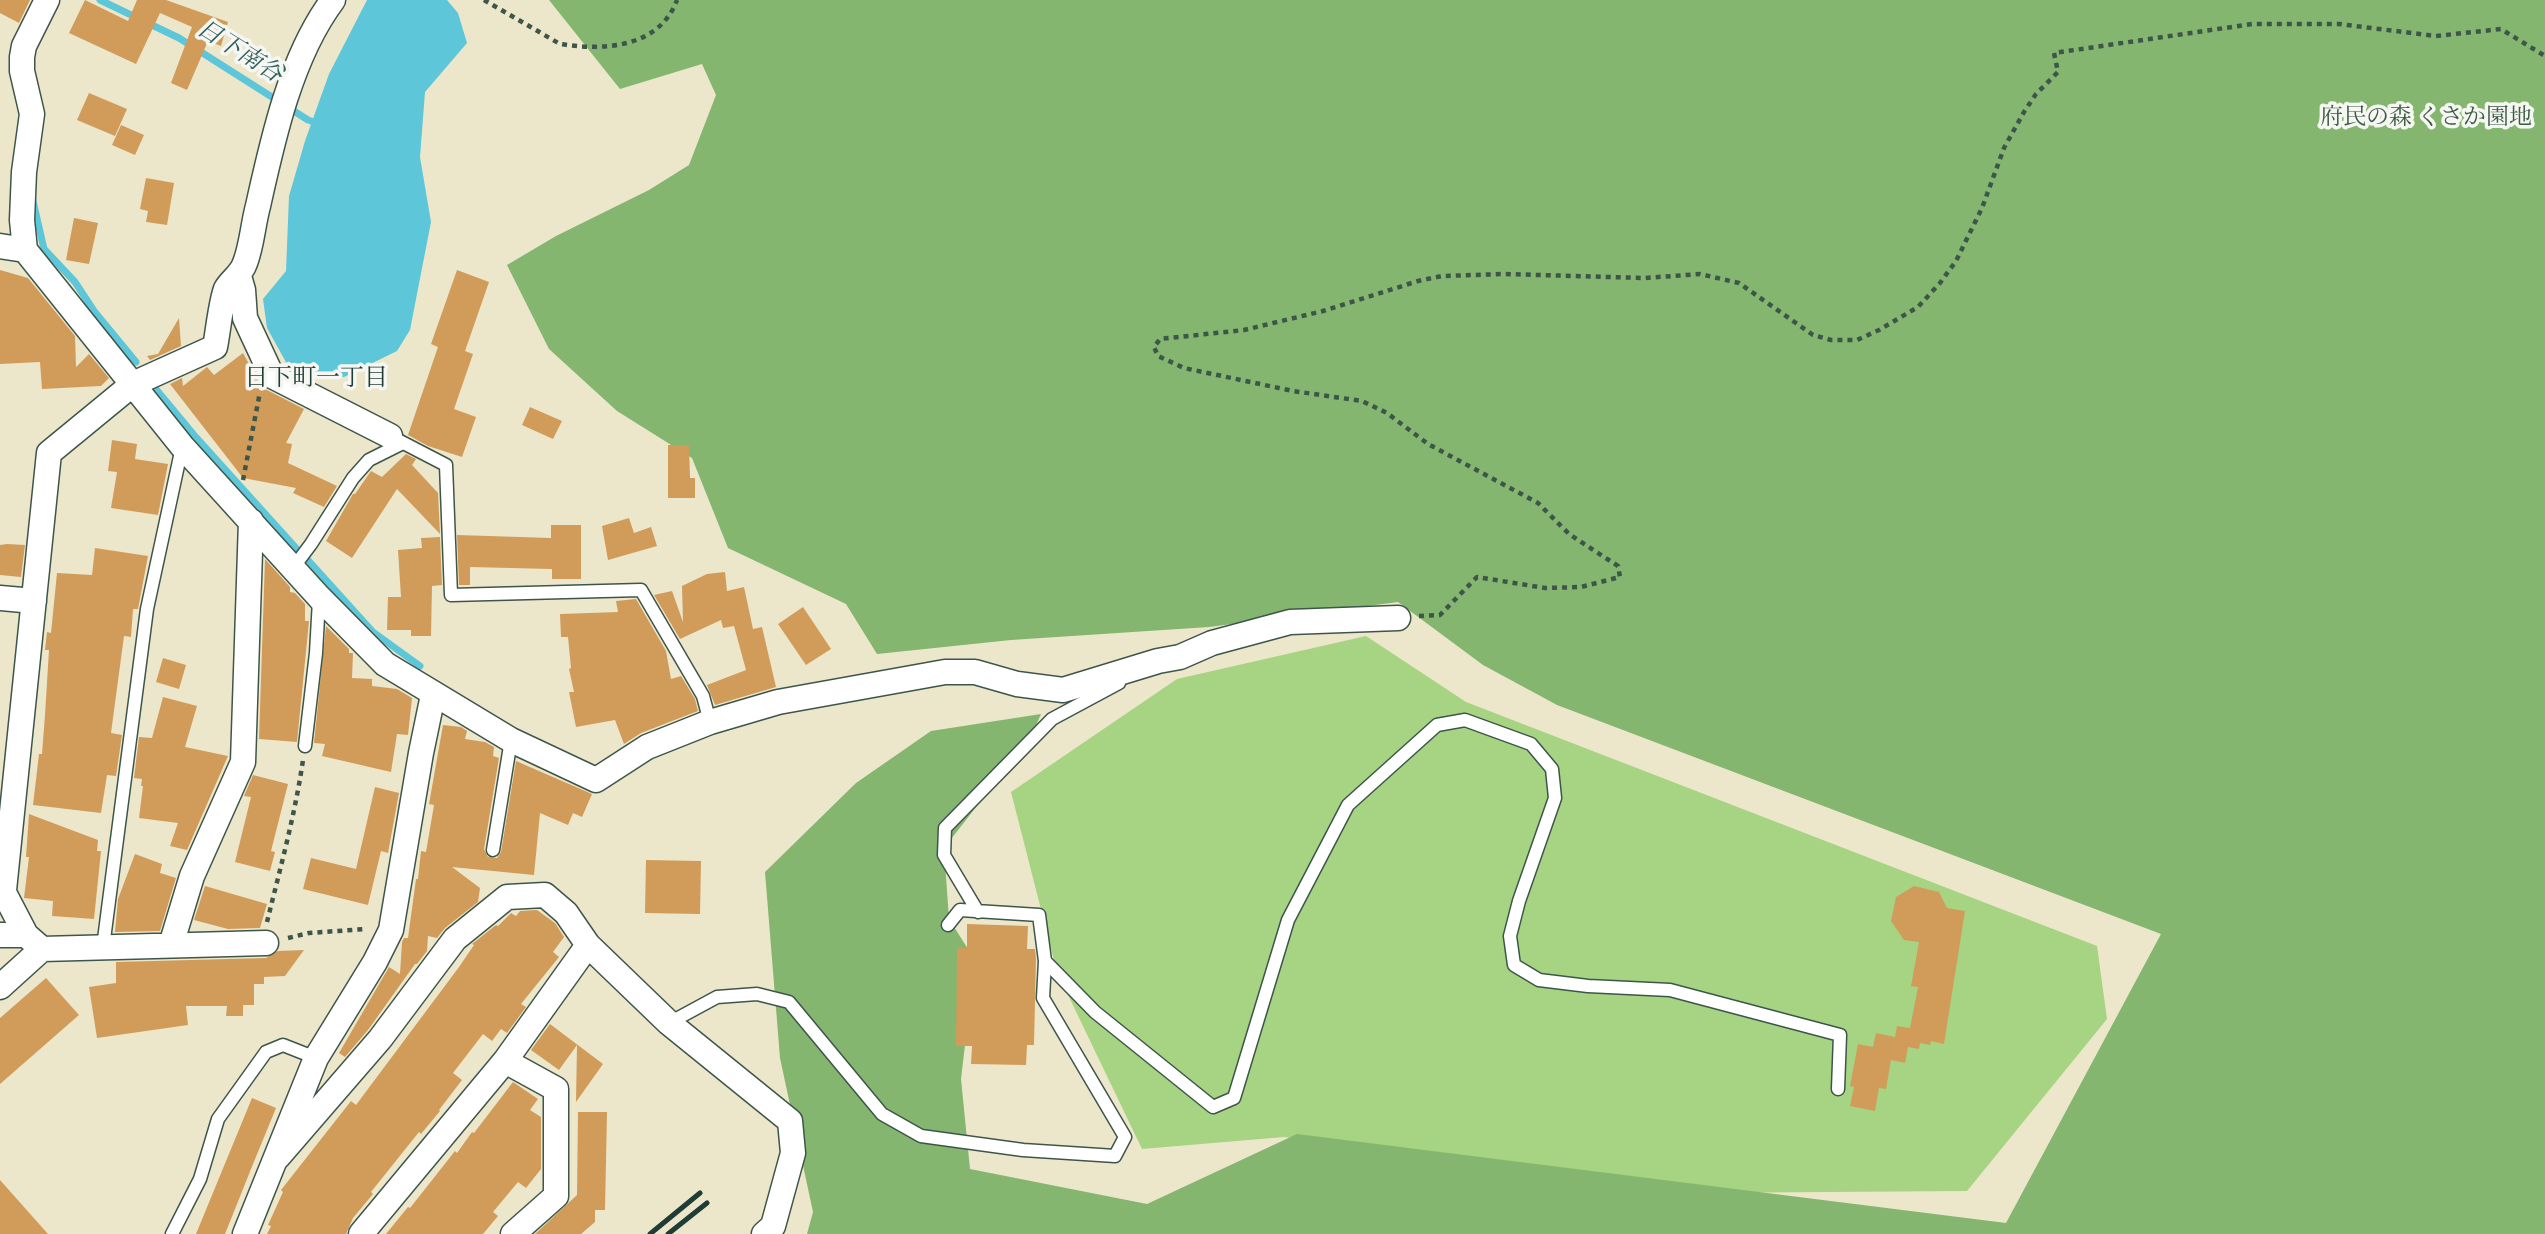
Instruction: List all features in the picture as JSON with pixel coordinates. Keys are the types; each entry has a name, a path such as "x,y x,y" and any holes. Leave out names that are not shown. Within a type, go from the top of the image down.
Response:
{"street":[{"path":"47,0 24,46 22,57 22,71 32,114 24,172 22,220 25,250 182,446 319,597 384,664 511,740 596,780 647,747 710,722 778,702 945,671 975,672 1017,684 1063,690 1180,657 1212,643 1290,622 1398,618"},
{"path":"34,942 2,887 50,453 133,384 215,347 226,288 239,276 246,262 284,105 301,56 322,15 333,0"},
{"path":"0,246 25,250"},
{"path":"239,276 245,318 272,376 396,439"},
{"path":"170,945 192,876 243,762 251,521"},
{"path":"0,598 34,601"},
{"path":"245,1234 316,1058 375,962 391,930 433,695"},
{"path":"278,1157 380,1039 455,939 506,897 545,895 566,914 588,945 669,1023 790,1121 793,1153 773,1226 764,1234"},
{"path":"0,936 34,942 103,947 266,943"},
{"path":"0,987 34,942"},
{"path":"361,1234 505,1061 588,945"},
{"path":"505,1061 556,1088 556,1196 513,1234"}],"lane":[{"path":"293,568 353,478 369,460 396,439 446,465 450,595 641,590 703,696 710,722"},
{"path":"103,947 147,608 182,446"},
{"path":"305,746 316,653 319,597"},
{"path":"978,912 944,855 945,828 1052,719 1132,676 1180,657"},
{"path":"1045,961 1095,1012 1213,1107 1234,1098 1288,920 1348,805 1437,725 1465,720 1531,744 1552,769 1555,798 1519,901 1510,936 1514,965 1539,980 1588,986 1670,990 1840,1035 1838,1088"},
{"path":"493,850 511,740"},
{"path":"669,1023 717,997 757,994 789,1002 882,1114 921,1136 1023,1150 1115,1156 1125,1137 1044,998 1045,961 1039,915 960,911 948,925"},
{"path":"172,1234 200,1179 218,1119 266,1052 282,1045 316,1058"}],"path":[{"path":"484,0 560,44 572,46 624,46 653,32 671,15 677,0"},
{"path":"1398,618 1440,615 1477,577 1545,588 1581,587 1620,577 1618,566 1569,534 1538,503 1428,444 1379,409 1362,401 1293,391 1184,368 1158,356 1154,347 1160,339 1244,330 1324,311 1418,281 1443,276 1504,274 1645,278 1700,274 1739,284 1813,335 1831,340 1857,340 1918,307 1940,283 1955,261 1982,208 2004,148 2024,112 2036,94 2058,72 2054,53 2252,24 2339,24 2436,36 2501,29 2545,56"},
{"path":"243,479 267,365"},
{"path":"305,746 296,807 266,926 266,943 309,933 354,930"}],"green space":[{"name":"府民の森 くさか園地","path":"549,0 2545,0 2545,1234 807,1234 813,1212 780,1058 765,872 856,783 931,731 1041,714 1031,737 944,848 949,919 975,960 961,1079 970,1169 1147,1204 1297,1134 2006,1223 2161,934 1557,705 1483,665 1398,602 1209,627 1011,640 877,654 846,604 728,548 692,458 617,411 549,349 507,265 556,236 649,190 689,165 716,95 702,64 620,89"},
{"path":"1366,636 1466,702 2097,946 2107,1019 1967,1191 1690,1193 1284,1137 1142,1149 1057,972 1011,792 1177,679"}],"water":[{"path":"367,0 447,0 458,13 467,43 425,92 420,157 431,222 410,330 397,351 344,377 292,373 267,328 263,299 286,271 289,196 329,74"}],"building":[{"path":"0,0 30,0 19,23 0,13"},
{"path":"85,0 128,21 137,0 166,0 228,22 221,46 208,41 187,90 171,83 192,27 160,13 136,64 69,33"},
{"path":"89,93 127,109 115,136 77,120"},
{"path":"121,125 144,135 135,155 112,145"},
{"path":"146,178 174,183 167,225 146,222 148,211 140,209"},
{"path":"74,218 98,223 89,264 66,260"},
{"path":"0,270 28,278 75,336 76,367 89,354 109,378 101,386 42,389 40,362 0,364"},
{"path":"457,270 489,282 465,351 473,354 454,409 476,417 462,457 428,446 408,435 438,347 431,344"},
{"path":"179,318 181,346 150,360 147,356 158,354"},
{"path":"243,353 265,389 304,409 286,443 292,444 288,463 337,486 324,507 293,493 296,488 243,478 170,384 182,378 183,386 207,367 214,375"},
{"path":"530,407 562,421 553,439 522,425"},
{"path":"112,440 137,444 135,459 168,464 158,515 111,508 117,472 108,471"},
{"path":"668,445 689,445 690,478 695,478 695,498 668,498"},
{"path":"406,454 416,459 412,465 438,493 440,534 397,489 352,558 326,541 353,494 371,471 382,477"},
{"path":"629,518 634,533 651,527 657,546 608,560 602,526"},
{"path":"551,525 581,525 581,579 552,579 552,569 470,567 470,585 459,585 457,535 551,538"},
{"path":"440,537 442,585 432,586 431,636 411,636 411,630 387,630 388,597 401,597 398,550 422,548 421,538"},
{"path":"0,545 25,545 21,577 0,575"},
{"path":"95,548 148,556 138,609 133,609 131,637 124,636 111,733 122,735 116,776 107,775 101,813 33,805 39,754 42,754 49,650 45,650 47,632 51,633 57,573 92,575"},
{"path":"265,559 290,587 290,592 295,593 305,604 305,621 309,621 297,742 259,739"},
{"path":"725,572 727,591 744,587 753,629 762,627 776,687 715,705 707,685 746,670 734,626 723,628 721,620 680,639 654,595 672,591 683,622 682,586 707,574"},
{"path":"636,599 666,651 671,679 681,676 695,699 698,711 641,733 624,744 615,720 576,727 569,692 574,692 569,669 568,637 561,637 560,614 618,612 616,601"},
{"path":"803,607 831,649 806,665 778,624"},
{"path":"326,626 349,649 349,653 353,653 352,678 372,679 372,686 397,689 412,698 408,735 397,734 391,772 322,756 325,744 314,743"},
{"path":"163,658 186,665 179,689 156,682"},
{"path":"163,697 197,706 185,747 228,756 187,850 170,846 178,823 139,818 143,786 142,779 134,778 139,737 152,738"},
{"path":"443,725 461,727 467,731 465,739 485,742 494,747 493,756 499,758 484,849 488,857 497,858 501,852 516,761 592,794 582,817 573,813 568,825 540,813 534,875 452,867 480,888 478,902 445,928 437,938 428,936 427,951 345,1057 339,1053 389,967 400,974 402,942 404,938 408,938 421,851 426,852 434,805 429,804"},
{"path":"253,775 288,784 271,851 275,852 270,871 235,862 251,797 244,796"},
{"path":"375,787 399,793 388,853 381,851 368,905 303,889 311,858 356,869"},
{"path":"29,814 98,840 97,851 101,851 94,919 52,916 53,901 24,898 29,857 26,857"},
{"path":"135,854 162,864 160,873 176,878 160,931 115,932 118,899"},
{"path":"646,860 701,861 700,914 645,913"},
{"path":"205,886 267,904 260,928 228,929 194,920"},
{"path":"1914,886 1939,892 1947,908 1965,911 1944,1044 1931,1041 1930,1045 1920,1043 1919,1049 1908,1047 1905,1063 1891,1060 1886,1089 1879,1088 1875,1111 1850,1106 1854,1087 1850,1086 1858,1044 1873,1047 1876,1033 1895,1037 1897,1026 1910,1028 1918,987 1911,986 1919,942 1904,940 1891,921 1896,897"},
{"path":"537,910 555,923 564,937 553,952 559,957 521,1004 526,1007 507,1033 501,1029 492,1041 483,1034 453,1073 462,1080 440,1111 421,1134 419,1132 371,1192 373,1194 353,1218 346,1234 267,1234 271,1226 268,1225 283,1192 281,1190 351,1101 356,1105 459,967 474,945 472,944 511,913 516,916 520,911"},
{"path":"967,924 1028,926 1027,949 1035,949 1036,958 1034,1045 1027,1045 1026,1065 971,1064 972,1046 956,1046 957,948 967,948"},
{"path":"304,950 285,976 264,977 264,984 254,984 254,1005 243,1005 243,1016 226,1016 227,1006 186,1006 188,1025 97,1038 89,987 116,983 116,962 266,958 278,951"},
{"path":"46,978 79,1015 0,1084 0,1018"},
{"path":"550,1024 603,1064 576,1102 577,1045 559,1070 531,1050"},
{"path":"513,1082 538,1099 530,1110 541,1117 541,1169 526,1188 518,1182 493,1212 498,1216 483,1234 386,1234 455,1151 457,1153 472,1132 474,1133"},
{"path":"252,1098 276,1108 225,1234 196,1234"},
{"path":"578,1112 607,1112 605,1210 595,1210 595,1222 581,1234 535,1234 577,1195"},
{"path":"0,1180 48,1234 0,1234"}],"waterway":[{"name":"日下南谷","path":"100,0 179,38 308,120 320,124"},
{"path":"33,201 44,249 75,282 94,311 136,362"},
{"path":"155,388 296,548"},
{"path":"307,559 373,632 420,666"}],"railway":[{"path":"650,1234 700,1193"},
{"path":"668,1234 707,1203"}],"district":[{"name":"日下町一丁目","path":"316,380"}]}
